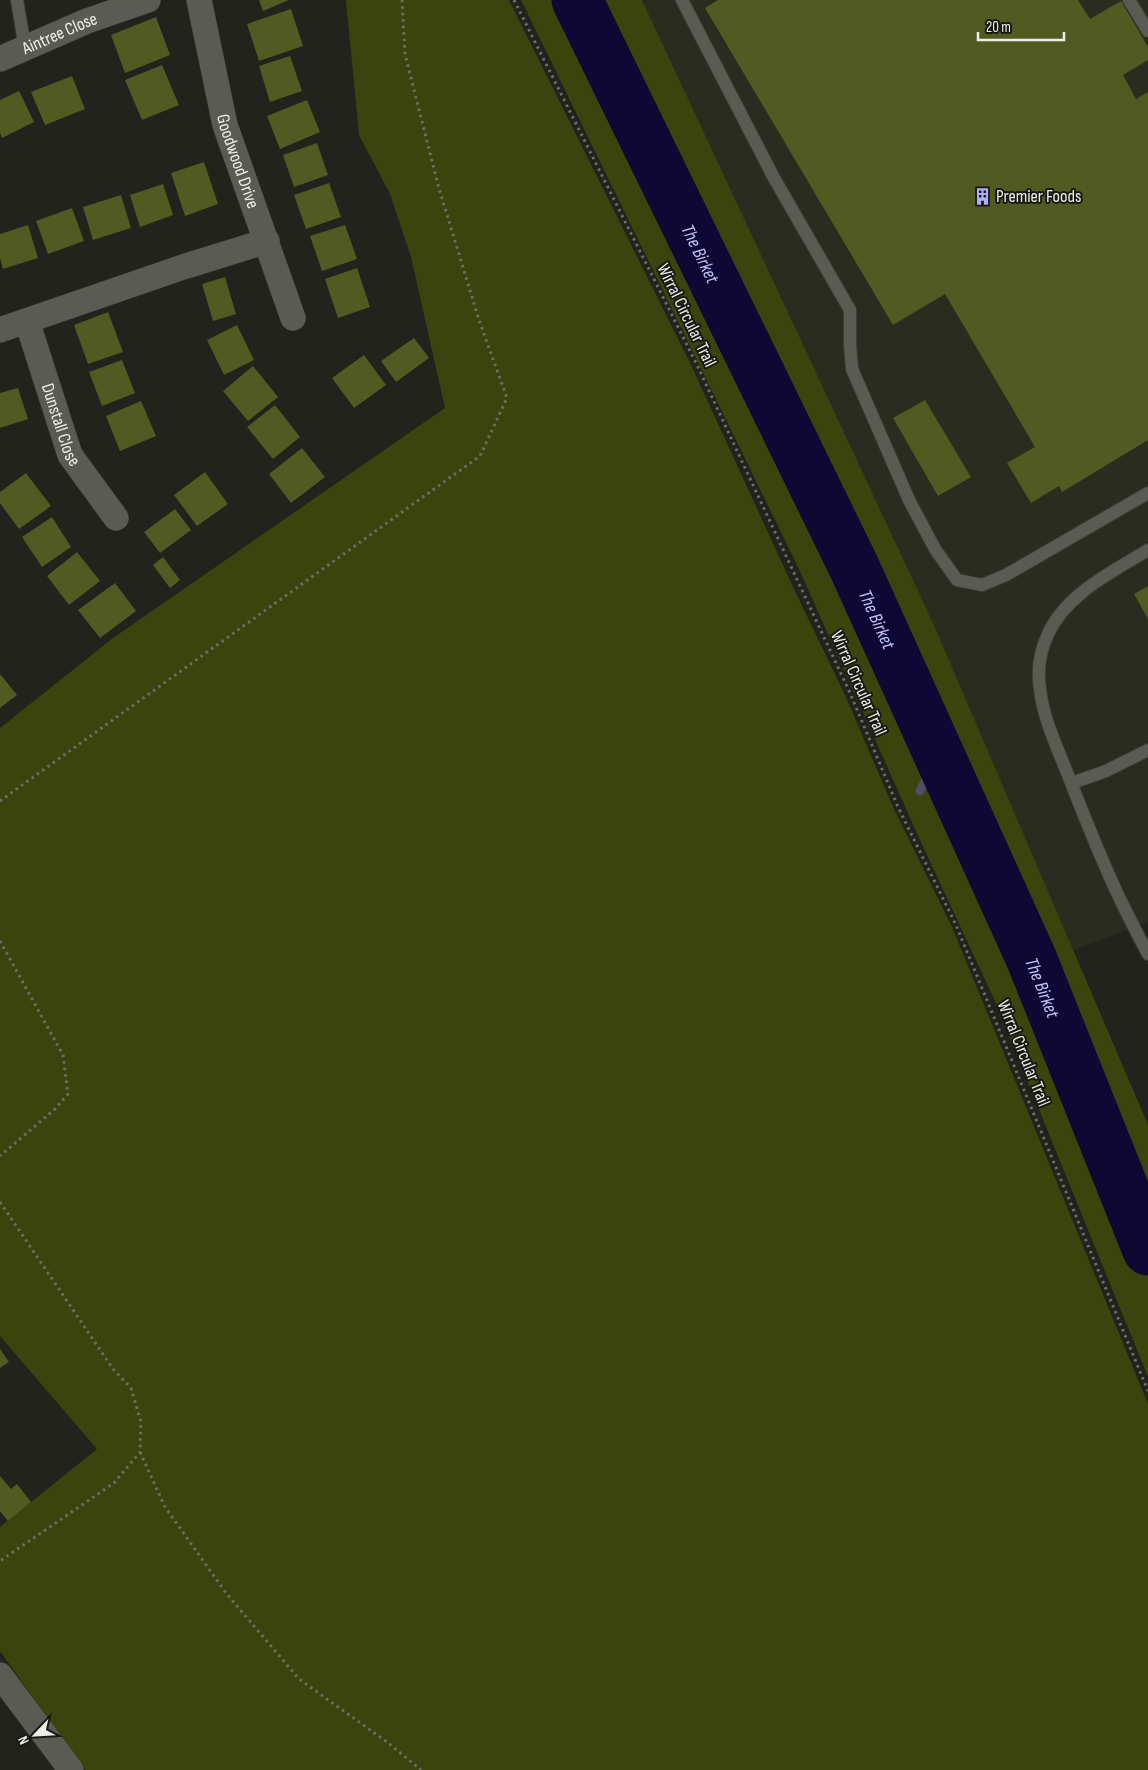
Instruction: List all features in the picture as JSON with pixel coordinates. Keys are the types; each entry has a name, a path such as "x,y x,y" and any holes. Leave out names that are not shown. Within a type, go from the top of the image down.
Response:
{"street":[{"name":"Aintree Close","path":"0,59 87,21 148,0"},
{"name":"Goodwood Drive","path":"199,0 225,125 293,318"},
{"path":"0,330 183,267 267,241"},
{"name":"Dunstall Close","path":"27,320 70,455 116,518"},
{"path":"0,1675 71,1770"}],"lane":[{"path":"17,0 25,48"},
{"path":"682,0 774,178 850,310 852,369 909,500 935,549 957,580 982,585 1006,575 1148,493"},
{"path":"1129,0 1148,31"},
{"path":"1148,550 1076,597 1062,612 1048,632 1041,650 1039,669 1043,706 1072,784 1104,864 1148,954"},
{"path":"1072,784 1106,771 1148,750"}],"path":[{"path":"0,801 480,456 507,398 479,320 438,185 404,54 402,0"},
{"name":"Wirral Circular Trail","path":"514,0 697,365 850,693 898,807 956,925 1148,1391"},
{"path":"0,941 63,1055 68,1094 55,1109 0,1156"},
{"path":"0,1202 113,1369 131,1388 140,1422 140,1452 165,1506 226,1593 299,1679 387,1742 421,1770"},
{"path":"0,1561 114,1483 140,1452"}],"shaded area":[{"path":"642,0 1148,0 1148,923 1073,950 934,625"}],"green space":[{"path":"346,0 509,0 692,367 845,695 894,809 952,927 1148,1404 1148,1770 85,1770 0,1651 0,1527 97,1449 0,1336 0,728 113,638 445,408 411,257 390,194 359,135"},
{"path":"521,0 642,0 934,625 1148,1125 1148,1377 994,999 920,840 798,567"}],"building":[{"path":"259,0 289,0 263,11"},
{"name":"Premier Foods","path":"718,0 1078,0 1090,19 1121,1 1148,47 1148,60 1123,75 1136,99 1148,92 1148,440 1062,492 1059,486 1031,503 1007,463 1035,447 945,294 893,325 705,8"},
{"path":"291,9 303,46 259,61 247,24"},
{"path":"156,17 170,55 125,73 111,35"},
{"path":"290,56 302,91 270,102 259,66"},
{"path":"162,65 179,105 142,120 125,80"},
{"path":"72,76 85,109 45,125 31,92"},
{"path":"19,91 34,122 2,138 0,133 0,100"},
{"path":"307,100 320,132 280,149 267,116"},
{"path":"317,143 328,175 294,187 283,155"},
{"path":"204,162 218,204 185,216 171,173"},
{"path":"329,183 341,217 306,229 294,195"},
{"path":"163,184 173,215 140,227 130,195"},
{"path":"121,195 131,228 93,240 83,207"},
{"path":"72,208 84,241 48,254 36,221"},
{"path":"28,225 38,258 3,269 0,258 0,234"},
{"path":"345,225 357,259 322,271 310,236"},
{"path":"357,268 370,307 338,318 325,279"},
{"path":"225,277 236,314 213,321 202,284"},
{"path":"108,312 123,352 88,364 74,325"},
{"path":"237,325 254,360 224,375 207,340"},
{"path":"414,338 429,358 396,382 381,361"},
{"path":"364,355 386,385 354,408 332,378"},
{"path":"122,360 135,393 102,406 89,372"},
{"path":"253,366 278,397 248,421 223,391"},
{"path":"18,388 28,419 0,428 0,393"},
{"path":"925,400 971,477 938,496 893,418"},
{"path":"141,401 156,436 120,451 106,416"},
{"path":"275,405 300,437 273,459 247,427"},
{"path":"302,448 325,477 291,503 269,474"},
{"path":"205,472 228,504 197,526 174,495"},
{"path":"26,473 51,506 19,529 0,503 0,492"},
{"path":"175,509 191,530 160,553 144,532"},
{"path":"52,517 71,547 42,567 22,537"},
{"path":"77,552 100,581 69,605 47,576"},
{"path":"163,557 180,580 170,588 153,565"},
{"path":"115,583 136,611 100,638 78,610"},
{"path":"1148,586 1148,619 1134,594"},
{"path":"0,674 17,695 0,708"},
{"path":"0,1349 9,1362 0,1368"},
{"path":"0,1476 11,1489 17,1484 31,1502 8,1521 0,1511"}],"waterway":[{"name":"The Birket","path":"577,0 854,567 1032,960 1148,1250"},
{"path":"920,791 939,754"}],"place":[{"name":"Premier Foods","path":"982,196"}]}
